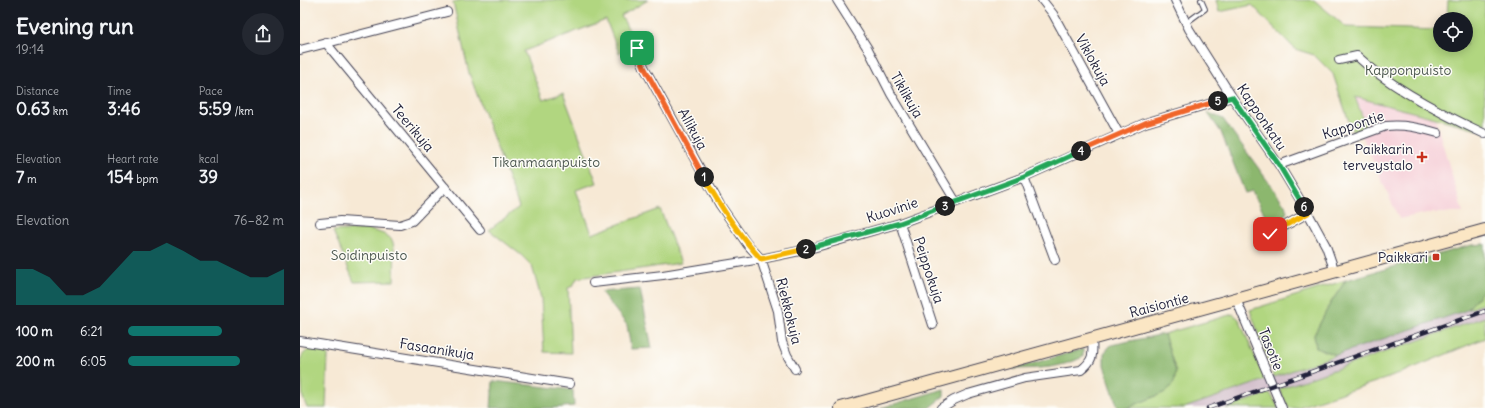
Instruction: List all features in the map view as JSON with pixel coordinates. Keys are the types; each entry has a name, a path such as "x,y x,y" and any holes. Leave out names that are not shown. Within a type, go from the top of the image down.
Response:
{"main road":[{"name":"Raisiontie","path":"841,408 1485,230"}],"street":[{"name":"Tiklikuja","path":"837,0 868,49 891,94 956,202"},
{"name":"Viklokuja","path":"1042,0 1053,14 1119,134"},
{"name":"Kapponkatu","path":"1175,0 1186,23 1232,97 1279,165 1308,213 1326,246 1335,272"},
{"path":"300,50 447,12"},
{"name":"Teerikuja","path":"326,43 480,230"},
{"name":"Allikuja","path":"637,48 644,67 720,205 747,244 761,259"},
{"path":"1339,60 1357,56 1369,67 1401,88 1485,134"},
{"name":"Kuovinie","path":"593,283 663,275 761,259 809,249 900,223 1024,177 1119,134 1168,115 1232,97"},
{"name":"Kappontie","path":"1279,165 1386,126 1415,126 1438,133"},
{"path":"1024,177 1055,260"},
{"path":"320,223 340,221 400,225 412,221 445,187"},
{"path":"1270,234 1308,213"},
{"name":"Peippokuja","path":"900,223 933,325"},
{"name":"Riekkokuja","path":"761,259 778,311 782,342 787,355 796,368"},
{"name":"Tasotie","path":"1236,299 1282,408"},
{"path":"941,408 968,394 1025,378 1081,370 1092,359 1092,339"},
{"name":"Fasaanikuja","path":"300,341 570,384"}],"lane":[{"path":"1186,23 1205,9 1201,0"}],"shaded area":[{"path":"1355,97 1435,118 1463,213 1427,213 1399,219 1361,134"},
{"path":"1485,303 1485,317 1226,408 1184,408"}],"green space":[{"name":"Tikanmaanpuisto","path":"462,0 648,0 621,16 636,42 619,53 606,20 524,51 543,100 563,93 597,183 576,190 592,234 660,209 681,263 577,278 573,286 568,288 571,353 544,352 541,298 532,266 521,255 489,230 519,207 469,73 453,2"},
{"name":"Kapponpuisto","path":"1216,0 1314,0 1346,27 1433,30 1433,52 1473,52 1473,12 1447,12 1448,0 1485,0 1485,131 1355,97 1368,132 1354,137 1333,74 1314,55 1295,49 1252,5 1219,12"},
{"path":"1207,112 1223,119 1285,205 1287,212 1285,215 1270,224 1252,191 1245,193 1221,132"},
{"name":"Soidinpuisto","path":"368,229 384,234 392,240 394,254 394,281 354,282 333,231"},
{"path":"1485,244 1485,288 1467,310 1336,355 1316,348 1314,335 1330,304 1346,280 1472,245"},
{"path":"1346,280 1330,304 1314,335 1316,348 1336,355 1274,377 1250,310"},
{"path":"1485,288 1485,303 1467,310"},
{"path":"640,289 652,348 631,349 627,325 601,292"},
{"path":"1233,314 1239,319 1265,380 1184,408 1127,408 1165,392 1176,372 1164,334"},
{"path":"1485,317 1485,338 1391,377 1295,408 1289,408 1279,389"},
{"path":"1164,334 1176,372 1174,383 1166,392 1127,408 1118,408 1104,365 1104,353 1111,345"},
{"path":"314,348 321,349 328,355 326,408 307,408 303,398 300,361 305,353"},
{"path":"1083,349 1083,357 1065,364 1049,367 1013,369"},
{"path":"493,381 573,390 574,406 552,408 491,408"},
{"path":"944,389 944,396 929,408 881,408"},
{"path":"1270,393 1279,408 1226,408"}],"railway":[{"path":"1208,408 1485,311"}],"place":[{"name":"Paikkarin terveystalo","path":"1422,157"},
{"name":"Paikkari","path":"1436,257"}],"route":[{"path":"637,48 644,67 720,205 747,244 761,259 809,249 900,223 1024,177 1145,123 1232,97 1279,165 1308,213 1270,234"}]}
